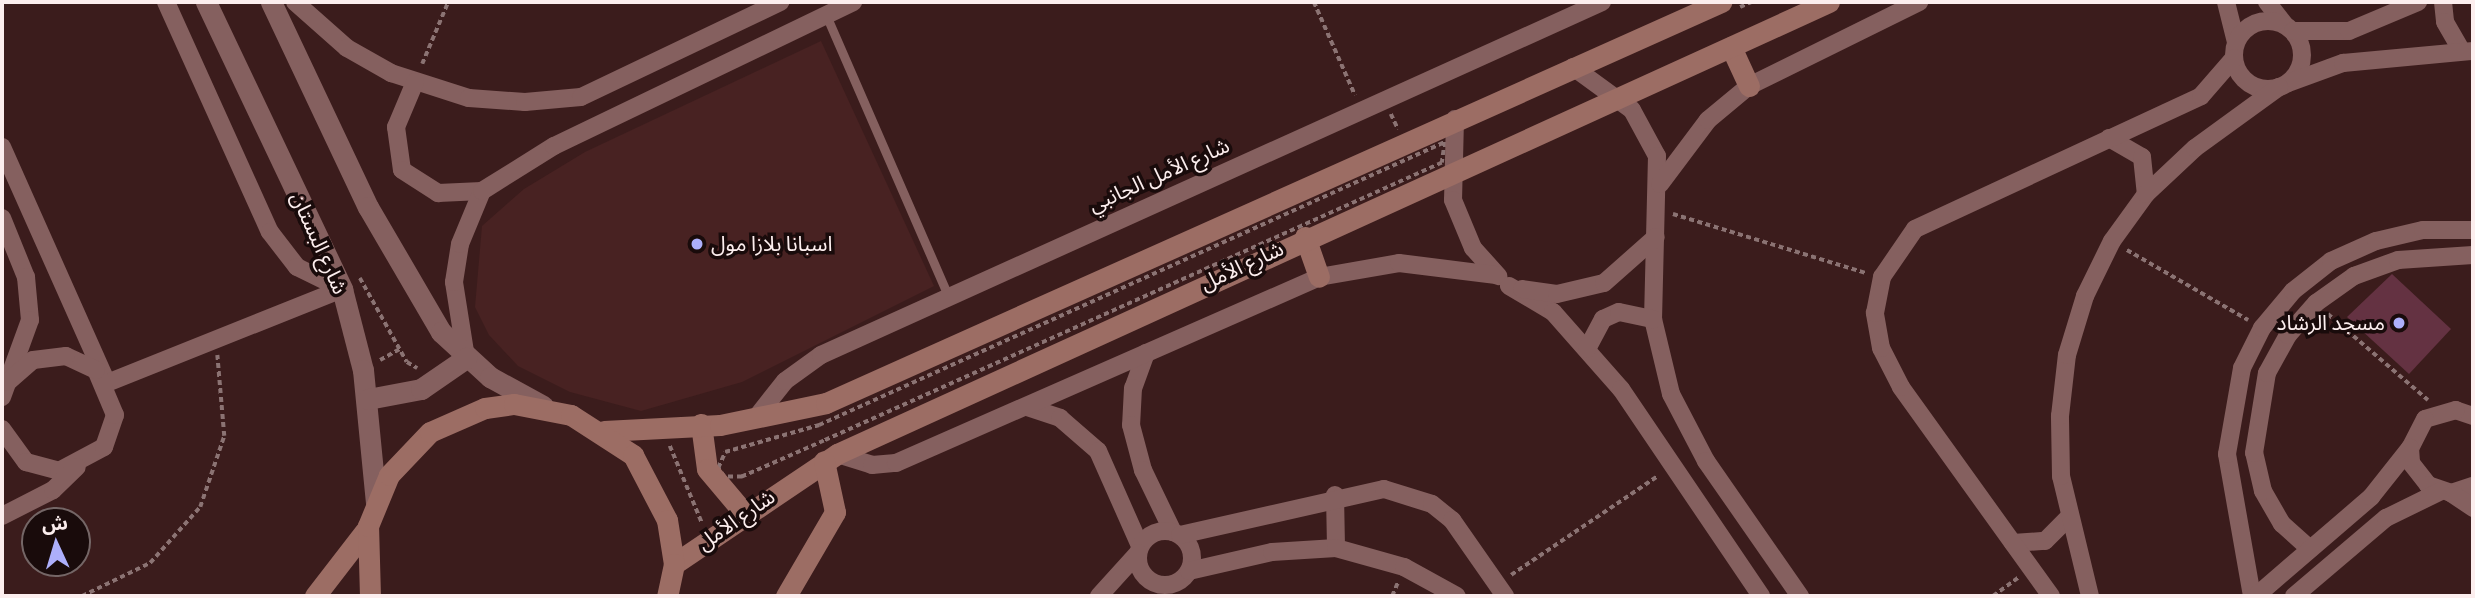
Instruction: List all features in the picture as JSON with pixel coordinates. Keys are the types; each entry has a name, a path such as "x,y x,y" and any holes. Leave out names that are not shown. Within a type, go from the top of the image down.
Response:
{"main road":[{"path":"604,431 663,429 755,419 825,403 1721,2"},
{"name":"شارع الأمل","path":"674,564 744,513 830,458 1305,237 1829,2"},
{"path":"1731,47 1748,86"},
{"path":"1305,237 1319,277"},
{"path":"315,596 368,526 376,502 407,452 456,418 514,404 571,415 604,431 654,485 674,564 667,596"},
{"path":"701,424 707,469 744,513"},
{"path":"786,596 835,512 830,458"},
{"path":"368,526 370,596"}],"street":[{"path":"166,2 270,232 297,267 342,289"},
{"name":"شارع البستان","path":"206,2 342,289 368,399 376,502"},
{"path":"271,2 369,207 441,332 466,358 517,394 571,415"},
{"path":"295,2 347,48 415,82 497,101 581,97 780,2"},
{"path":"415,82 396,127 402,170 409,181 438,193 482,191 554,146 853,2"},
{"name":"شارع الأمل الجانبي","path":"755,419 802,367 948,295 1602,2"},
{"path":"1660,184 1708,120 1748,86 1919,2"},
{"path":"2226,2 2235,50 2249,83 2283,85"},
{"path":"2267,2 2289,28 2302,58 2283,85"},
{"path":"2051,596 1901,387 1881,348 1875,313 1882,277 1915,229 2201,96 2257,22 2289,28 2348,31 2418,2"},
{"path":"2443,2 2445,22 2467,50"},
{"path":"2090,596 2068,518 2060,416 2067,355 2085,296 2112,241 2146,194 2195,148 2283,85 2343,63 2467,50"},
{"path":"1573,67 1619,98 1647,132 1660,184 1653,319 1659,357 1687,429 1800,596"},
{"path":"1455,119 1451,173 1465,233 1503,280 1553,312 1587,349 1761,596"},
{"path":"2109,138 2142,157 2149,176 2146,194"},
{"path":"2,148 107,383 116,415 112,432 104,447 77,467 53,491 2,516"},
{"path":"466,358 456,321 455,272 482,191"},
{"path":"2,218 29,298 26,342 5,389"},
{"path":"2461,410 2420,425 2410,448 2371,497 2254,596 2227,454 2239,378 2262,328 2302,283 2376,240 2423,230 2473,230"},
{"path":"830,458 872,465 896,463 1319,277 1399,264 1503,280 1557,294 1605,283 1644,254 1658,235"},
{"path":"2310,550 2282,524 2263,491 2254,453 2267,373 2288,335 2316,303 2354,276 2398,260 2473,255"},
{"path":"107,383 342,289"},
{"path":"1587,349 1603,319 1619,312 1653,319"},
{"path":"1146,353 1133,388 1131,425 1143,470 1177,534 1190,548 1189,571"},
{"path":"5,389 33,360 66,356 96,370 107,383"},
{"path":"368,399 421,389 466,358"},
{"path":"1027,407 1074,427 1098,451 1139,550 1145,577 1154,591 1189,571 1272,552 1336,548 1404,567 1457,596"},
{"path":"2,429 26,462 59,471 77,467"},
{"path":"2410,448 2418,475 2473,508"},
{"path":"2294,596 2386,518 2446,492 2473,486"},
{"path":"1099,596 1154,533 1177,534 1270,519 1335,495 1384,489 1432,504 1452,520 1496,592"},
{"path":"1335,495 1336,548"},
{"path":"2012,543 2045,541 2068,518"}],"lane":[{"path":"826,15 948,295"}],"path":[{"path":"415,82 448,2"},
{"path":"1314,2 1362,109"},
{"path":"1445,142 1442,163 742,477 724,477 718,459 819,425 1445,142"},
{"path":"1660,210 1882,277"},
{"path":"2112,241 2262,328"},
{"path":"2316,303 2461,410"},
{"path":"82,596 158,557 209,490 226,417 211,340"},
{"path":"663,429 708,538"},
{"path":"1496,592 1672,467"},
{"path":"1993,596 2031,569"}],"shaded area":[{"name":"اسبانا بلازا مول","path":"821,41 934,286 742,382 641,411 570,392 518,366 489,335 475,307 482,226 524,189 585,152"}],"building":[{"name":"مسجد الرشاد","path":"2392,274 2451,329 2409,374 2347,317"}],"place":[{"name":"اسبانا بلازا مول","path":"697,244"},
{"name":"مسجد الرشاد","path":"2399,323"}]}
